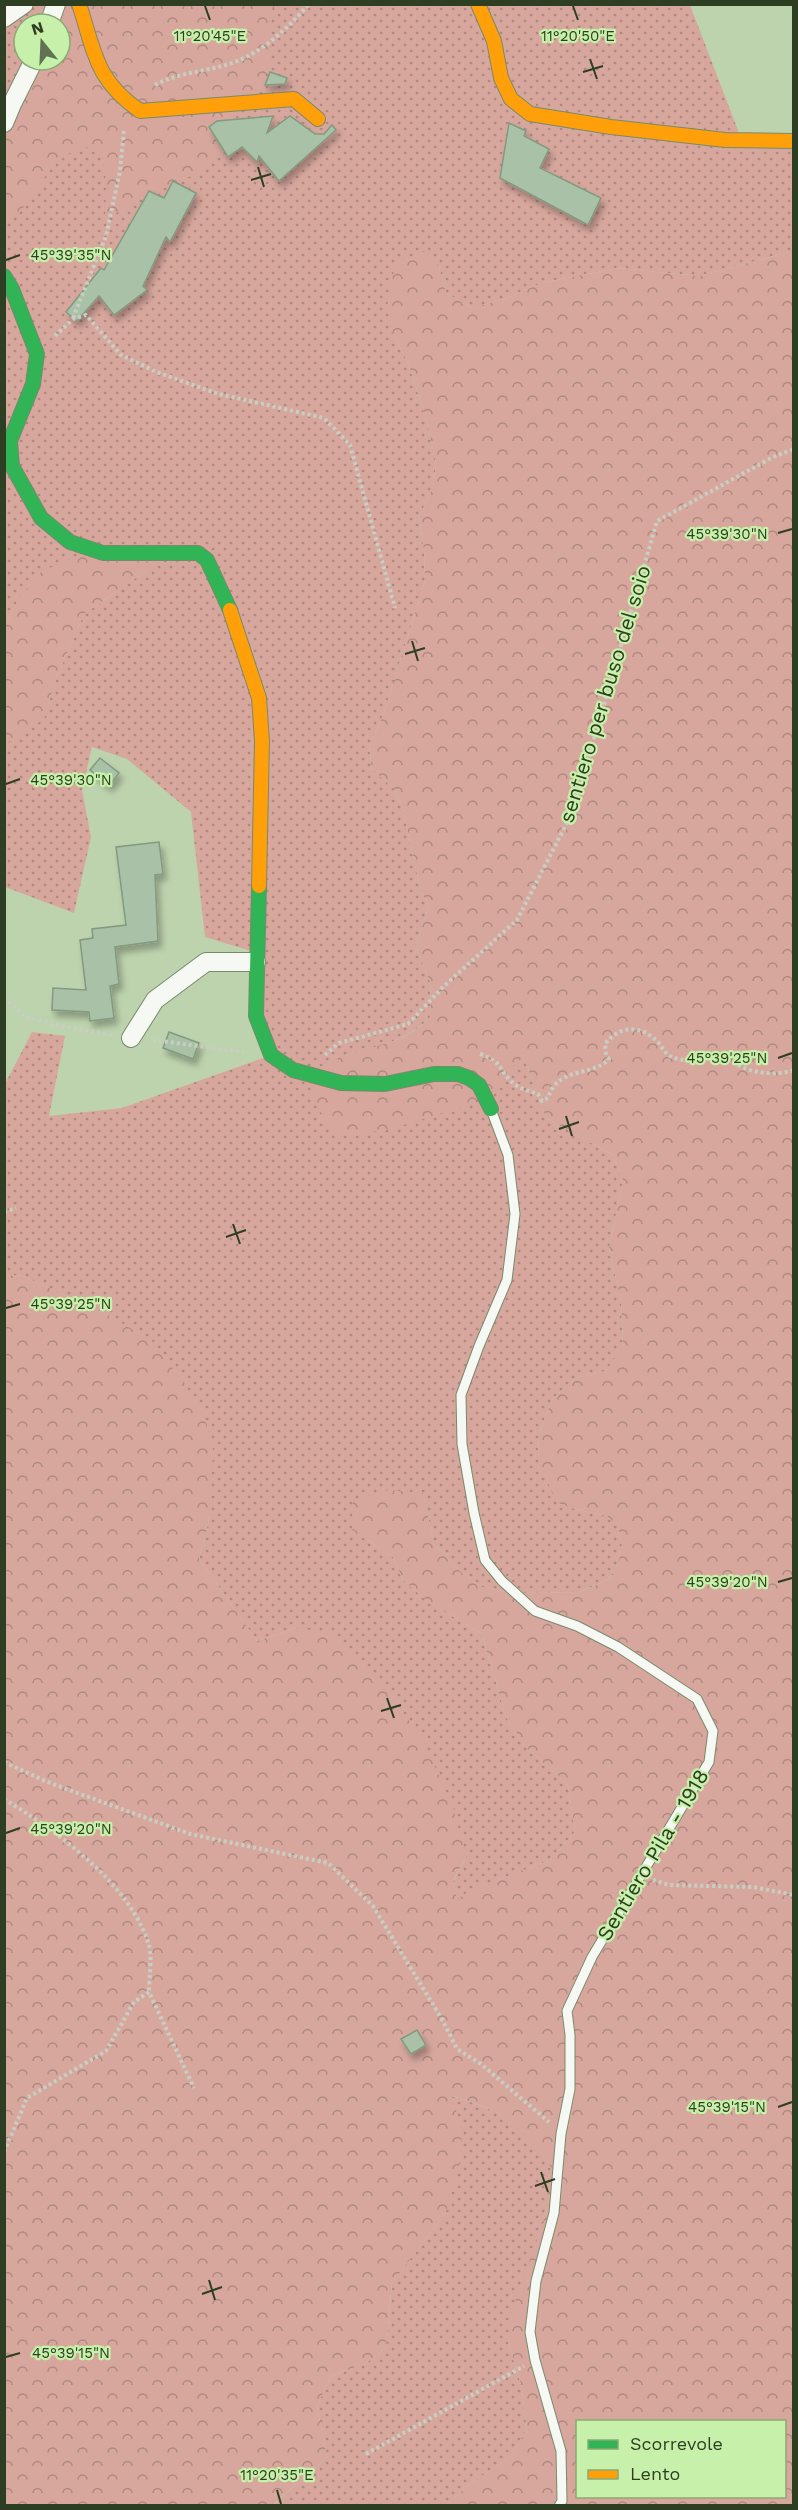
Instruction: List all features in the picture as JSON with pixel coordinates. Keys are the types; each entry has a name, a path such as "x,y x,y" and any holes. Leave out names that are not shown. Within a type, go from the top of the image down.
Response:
{"street":[{"path":"4,18 24,4"},
{"path":"79,4 89,31 95,60 104,80 120,99 140,111 294,99 318,119"},
{"path":"478,4 494,41 501,78 511,99 530,114 611,127 725,140 794,141"},
{"path":"4,123 28,72"},
{"path":"4,276 37,354 33,384 10,441 12,466 41,518 70,542 103,553 198,554 207,560 231,612 259,698 262,741 256,1016 271,1055 302,1076 330,1081 382,1084 439,1073 460,1074 479,1085 491,1110"},
{"path":"131,1038 155,1000 206,962 256,962"}],"lane":[{"name":"Sentiero Pila - 1918","path":"491,1110 508,1155 516,1215 507,1280 461,1395 462,1444 485,1560 502,1581 535,1611 577,1626 618,1647 661,1673 697,1699 713,1731 709,1761 592,1957 567,2011 570,2035 570,2089 561,2134 554,2213 536,2281 530,2332 535,2360 561,2451 562,2501 559,2505"}],"path":[{"path":"37,354 73,319 106,236 120,171 128,104 169,77 228,65 261,49 288,28 309,4"},
{"path":"73,319 86,315 121,355 159,373 219,394 324,418 350,445 395,608"},
{"name":"sentiero per buso del soio","path":"302,1076 339,1043 408,1024 444,986 517,920 573,811 657,520 773,457 794,449"},
{"path":"472,1052 496,1060 509,1080 538,1095 542,1101 548,1098 551,1089 566,1077 577,1071 603,1066 609,1059 606,1055 605,1044 613,1034 634,1029 655,1039 663,1051 673,1058 700,1061 709,1056 724,1057 746,1069 761,1072 775,1074 794,1070"},
{"path":"4,1212 16,1208"},
{"path":"4,1762 45,1781 190,1834 328,1863 373,1906 443,2021 457,2049 481,2064 539,2111 561,2134"},
{"path":"4,1799 51,1828 123,1894 149,1943 148,1992 194,2088"},
{"path":"640,1876 669,1885 753,1887 794,1895"},
{"path":"4,2152 27,2098 106,2050 134,2002 148,1992"},
{"path":"366,2454 535,2360"}],"green space":[{"path":"5,5 690,5 744,146 793,149 793,251 699,276 618,268 541,283 508,298 472,308 446,293 439,267 392,331 408,363 427,421 436,464 433,487 419,517 424,551 425,581 383,716 369,746 372,769 395,790 403,809 419,883 428,908 416,946 430,982 431,1016 403,1037 345,1056 523,1055 546,1118 613,1155 623,1180 609,1249 621,1301 623,1347 606,1371 575,1378 552,1400 539,1433 538,1459 574,1509 607,1516 618,1525 622,1546 618,1563 609,1579 580,1592 511,1593 481,1587 461,1572 434,1544 423,1493 352,1530 393,1557 403,1580 427,1601 482,1634 506,1717 527,1748 568,1785 575,1832 550,1860 471,1890 457,1900 453,1882 466,1857 296,1628 257,1641 199,1559 210,1516 151,1341 106,1314 23,1276 5,1275 5,1084 32,1032 65,1036 49,1116 122,1108 263,1058 264,955 205,937 191,812 127,759 92,747 82,790 91,837 74,913 5,887 5,744 44,718 55,681 84,614 146,571 20,597 5,625"},
{"path":"59,5 275,5 269,15 271,46 269,70 263,86 242,105 210,168 146,195 105,220 106,184 103,157 81,144 52,168 20,211 5,220 5,123 31,72 72,72 72,12 56,12"},
{"path":"428,249 439,267 446,293 472,308 508,298 541,283 618,268 699,276 793,251 793,2505 446,2505 470,2484 510,2457 527,2429 521,2384 508,2342 513,2307 546,2214 555,2172 512,2122 487,2108 452,2096 462,2132 459,2167 446,2212 392,2283 386,2348 366,2363 331,2376 317,2406 327,2457 314,2470 273,2505 5,2505 4,1275 23,1276 106,1314 152,1341 202,1408 213,1447 210,1516 199,1559 257,1641 296,1628 325,1632 354,1654 396,1702 424,1742 453,1807 466,1857 453,1881 457,1900 470,1890 550,1860 575,1832 568,1785 527,1748 506,1717 482,1634 427,1601 403,1580 393,1557 352,1530 353,1501 388,1490 423,1493 434,1544 461,1572 481,1587 511,1593 581,1592 609,1579 618,1563 622,1546 618,1526 607,1516 574,1509 556,1502 538,1459 539,1433 552,1400 575,1378 606,1371 623,1346 621,1301 609,1249 623,1180 613,1155 546,1118 523,1055 495,1087 472,1104 384,1131 331,1134 313,1095 315,1075 348,1055 404,1037 431,1016 430,982 416,946 428,908 419,883 403,809 395,790 372,769 369,746 383,716 425,581 424,551 419,517 433,487 436,464 427,421 408,363 392,331 387,307 395,264"},
{"path":"100,547 160,557 146,571 84,614 55,681 44,719 5,744 5,625 20,597 42,571"},
{"path":"451,2096 487,2108 512,2122 532,2142 555,2172 546,2214 508,2342 521,2384 527,2429 510,2457 470,2484 446,2505 273,2506 327,2457 317,2406 331,2376 366,2363 386,2348 392,2283 446,2212"}],"building":[{"path":"270,72 287,78 285,84 265,85"},
{"path":"273,116 267,133 290,116 315,134 324,134 332,125 336,130 279,181 259,156 257,162 242,147 228,157 209,127 217,121"},
{"path":"509,123 526,131 524,136 549,149 540,168 601,198 588,225 500,178"},
{"path":"173,181 196,193 170,242 166,237 143,286 147,290 114,315 99,296 77,321 66,312 101,268 104,270 149,191 164,198"},
{"path":"100,758 119,773 109,786 90,770"},
{"path":"159,842 163,874 155,875 158,941 115,947 119,984 110,986 114,1018 90,1021 89,1012 52,1010 53,988 86,990 80,940 93,938 92,929 126,925 116,847"},
{"path":"169,1032 199,1043 193,1059 163,1048"},
{"path":"417,2030 426,2045 411,2054 401,2039"}],"traffic: fast":[{"path":"4,276 12,289 37,354 33,384 10,441 12,466 41,518 70,542 103,553 198,553 207,560 230,610"},
{"path":"259,886 256,1016 271,1055 293,1070 341,1083 385,1084 434,1074 458,1074 479,1085 491,1109"}],"traffic: slow":[{"path":"79,4 93,51 105,76 114,88 140,111 294,99 318,119"},
{"path":"478,4 494,41 501,78 511,99 530,114 611,127 725,140 794,141"},
{"path":"230,610 259,698 262,741 259,886"}]}
